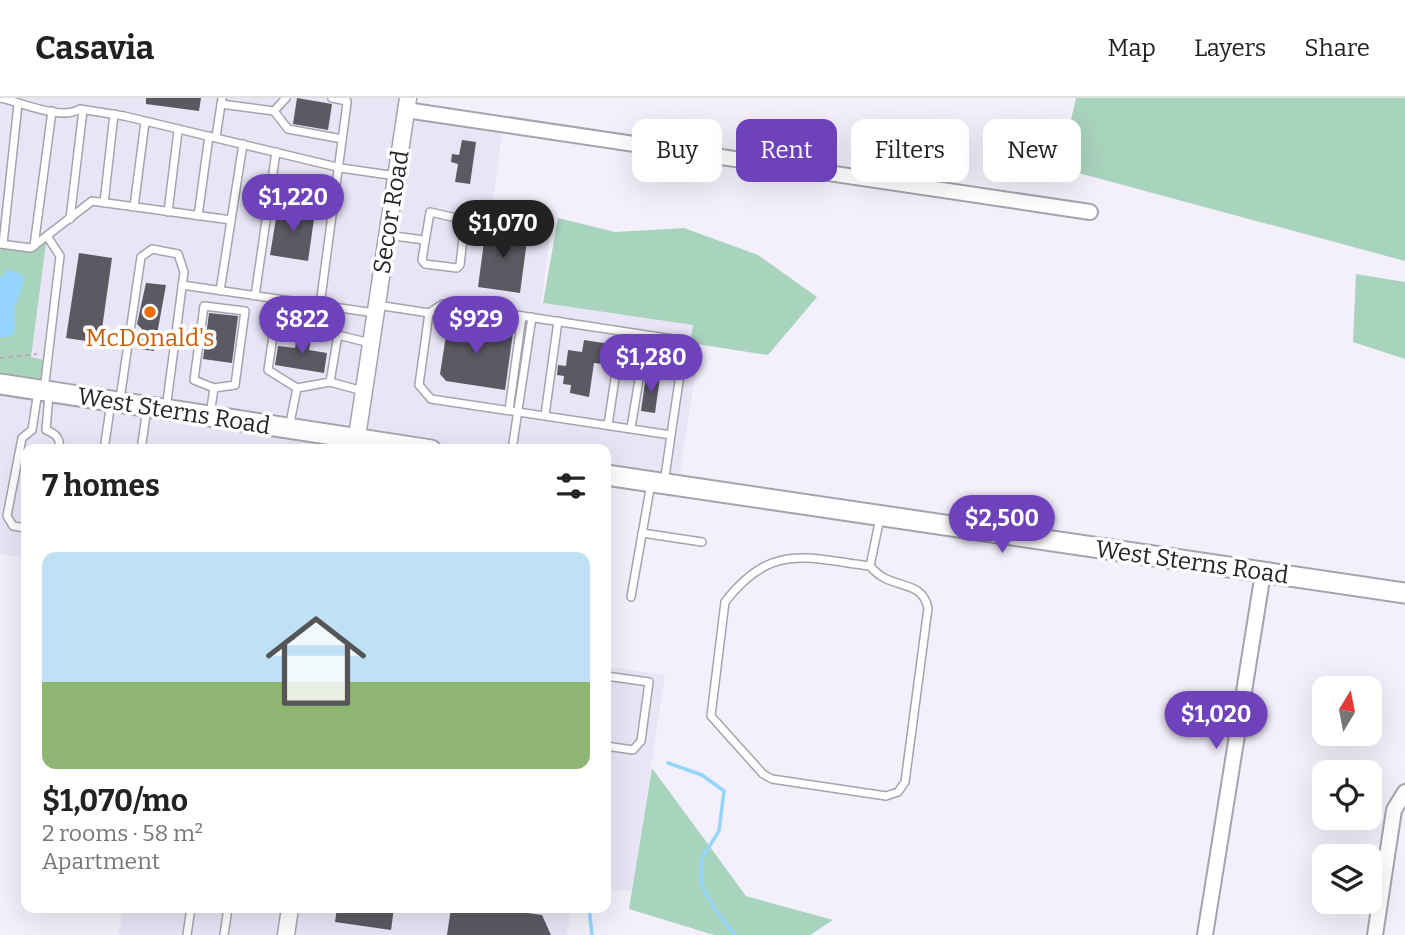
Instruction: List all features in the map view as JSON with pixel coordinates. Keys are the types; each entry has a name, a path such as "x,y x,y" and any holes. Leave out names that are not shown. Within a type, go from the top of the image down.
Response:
{"main road":[{"name":"West Sterns Road","path":"0,384 289,429 356,444"},
{"name":"West Sterns Road","path":"611,476 1405,593"}],"street":[{"name":"Secor Road","path":"356,444 407,104"},
{"path":"407,104 1090,212"},
{"path":"1205,935 1263,573"},
{"path":"1375,935 1394,810 1405,792"},
{"path":"286,935 289,913"}],"lane":[{"path":"0,98 73,114 83,110 114,114 341,167 396,176"},
{"path":"274,111 286,98"},
{"path":"320,305 341,167 347,101 332,98"},
{"path":"198,216 222,101 274,111 288,129 342,139"},
{"path":"18,104 1,244 34,246 92,201 231,220"},
{"path":"70,219 83,110"},
{"path":"34,246 52,111"},
{"path":"104,203 114,114"},
{"path":"134,207 145,122"},
{"path":"168,212 178,131"},
{"path":"220,291 243,144"},
{"path":"255,296 276,152"},
{"path":"272,184 337,193"},
{"path":"430,212 466,220 460,265 457,268 425,264 422,260 424,240 430,212"},
{"path":"387,235 424,240"},
{"path":"21,527 13,526 7,516 22,438 32,430 44,391 49,356 60,256 47,236"},
{"path":"105,444 141,257 152,249 177,254 184,272 156,409 143,444"},
{"path":"183,285 320,305 429,313 443,304 685,341 671,435 642,533 631,597"},
{"path":"226,308 229,292"},
{"path":"290,301 287,320 273,337 268,370 297,388 330,382 364,391"},
{"path":"204,306 226,308 245,311 235,385 214,388 194,380 204,306"},
{"path":"429,313 419,385 431,398 671,435"},
{"path":"509,410 522,316"},
{"path":"513,444 532,317"},
{"path":"287,320 371,343"},
{"path":"545,415 558,321"},
{"path":"608,425 622,332"},
{"path":"330,382 338,335"},
{"path":"631,428 644,349 653,336"},
{"path":"210,417 214,388"},
{"path":"289,429 297,388"},
{"path":"44,391 46,430 55,434 60,444"},
{"path":"870,566 880,517"},
{"path":"642,533 702,542"},
{"path":"784,557 870,566 879,577 892,584 916,588 925,596 929,608 905,782 898,792 886,796 772,779 763,775 711,716 725,602 769,563 784,557"},
{"path":"611,677 649,682 641,741 633,750 611,747"},
{"path":"187,935 190,913"},
{"path":"224,935 227,913"}],"path":[{"path":"0,358 23,353 49,356"}],"shaded area":[{"path":"0,98 417,98 414,115 503,128 492,205 553,215 541,303 694,325 691,342 700,344 676,497 611,488 611,444 21,444 21,557 0,554"},
{"path":"611,667 665,675 632,892 611,889"},
{"path":"122,913 570,913 567,935 119,935"}],"green space":[{"path":"1076,98 1405,98 1405,261 1081,174 1081,119 1071,119"},
{"path":"558,218 615,232 684,228 758,255 817,297 768,355 690,343 693,325 543,303"},
{"path":"47,236 31,357 48,361 44,391 0,384 0,244 31,248"},
{"path":"1356,274 1405,282 1405,359 1353,342"},
{"path":"652,768 746,896 833,920 810,935 714,935 629,909"}],"water":[{"path":"8,270 23,275 24,281 14,310 15,331 9,337 0,337 0,278"}],"building":[{"path":"146,98 201,98 199,111 146,104"},
{"path":"297,98 332,104 328,130 293,124"},
{"path":"462,140 476,142 470,184 455,182 458,164 451,162 452,154 459,155"},
{"path":"278,206 315,212 308,261 270,255"},
{"path":"486,227 528,233 520,293 478,287"},
{"path":"79,253 112,258 100,343 66,338"},
{"name":"McDonald's","path":"146,283 166,285 154,351 139,349 142,329 137,324"},
{"path":"209,313 238,316 232,363 203,359"},
{"path":"448,323 513,333 505,390 446,381 440,374"},
{"path":"298,332 312,334 309,350 327,353 324,373 275,365 278,346 295,348"},
{"path":"584,340 610,344 604,364 594,363 589,397 570,393 571,385 563,384 564,376 557,375 558,365 566,366 568,350 582,352"},
{"path":"646,375 660,377 655,413 641,411"},
{"path":"336,913 393,913 391,930 335,922"},
{"path":"450,913 528,913 542,915 551,935 447,935"}],"waterway":[{"path":"668,763 702,775 724,791 719,831 702,858 701,884 714,908 735,935"},
{"path":"590,913 592,935"}],"place":[{"name":"McDonald's","path":"150,312"}]}
